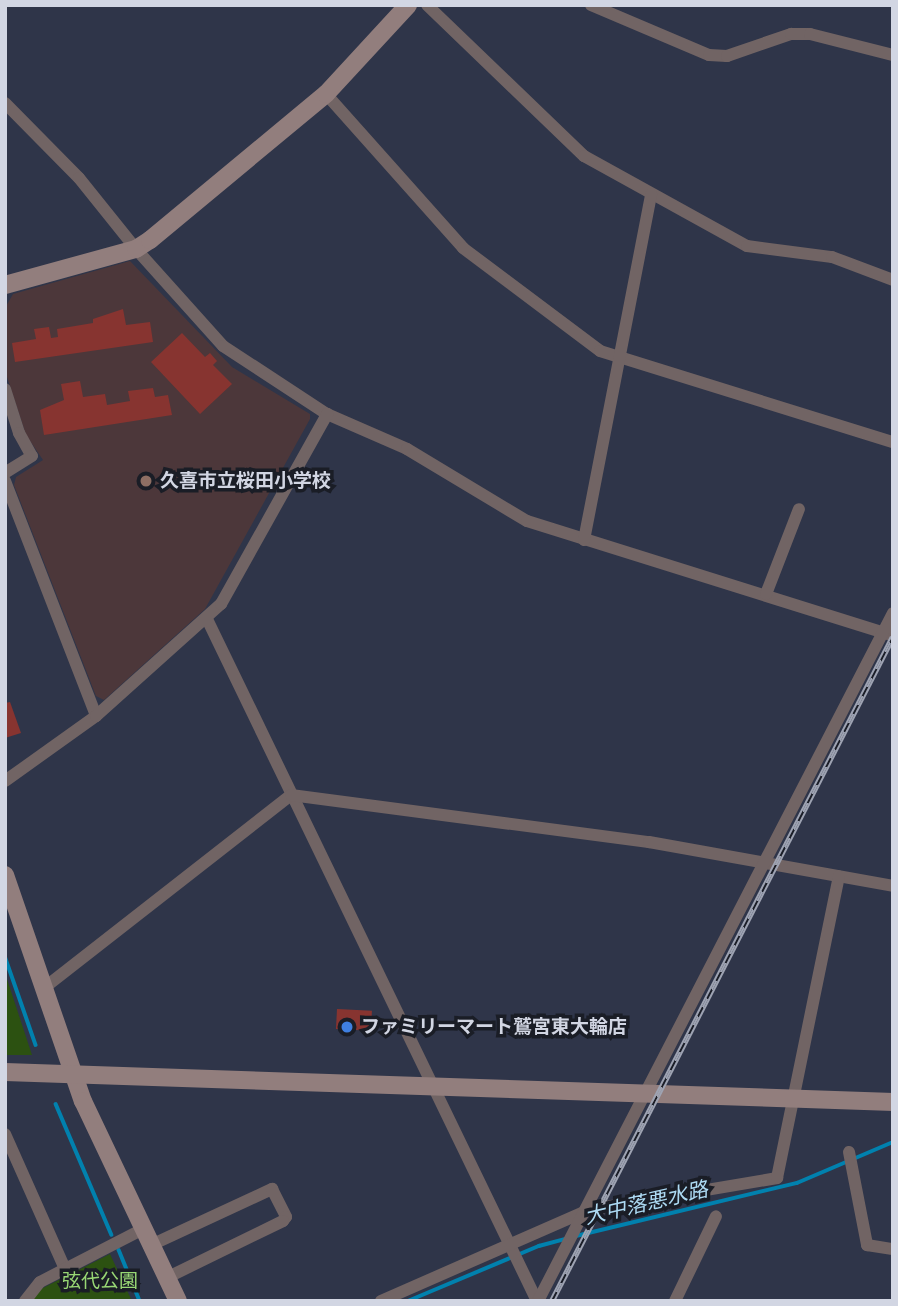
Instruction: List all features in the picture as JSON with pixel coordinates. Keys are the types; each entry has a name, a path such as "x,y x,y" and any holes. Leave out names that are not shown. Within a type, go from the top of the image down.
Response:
{"street":[{"path":"5,285 135,249 326,94 408,5"},
{"path":"427,5 575,150 747,246 832,257 893,280"},
{"path":"591,5 719,57 791,34 810,34 893,55"},
{"path":"326,94 464,248 585,341 620,356 893,442"},
{"path":"5,103 79,178 135,249 237,358 327,414 407,449 527,521 766,594 887,635"},
{"path":"584,540 651,194"},
{"path":"5,389 19,433 32,456 5,473"},
{"path":"5,781 96,716 207,619 233,586 327,414"},
{"path":"5,481 96,716"},
{"path":"766,594 799,509"},
{"path":"537,1301 570,1244 643,1096 887,635 893,613"},
{"path":"207,619 438,1090 537,1301"},
{"path":"44,988 291,795 538,825 766,862 893,886"},
{"path":"5,875 72,1074 145,1238 178,1301"},
{"path":"380,1301 585,1214 777,1178 796,1099 839,876"},
{"path":"5,1072 438,1090 893,1102"},
{"path":"5,1134 65,1269"},
{"path":"849,1152 867,1245 893,1249"},
{"path":"25,1301 35,1285 65,1269 272,1189 286,1217 283,1221 166,1278"},
{"path":"675,1301 716,1216"}],"shaded area":[{"name":"久喜市立桜田小学校","path":"130,261 232,367 310,414 310,419 205,609 104,700 96,696 14,485 16,477 43,460 26,435 5,371 5,308 13,294"}],"green space":[{"path":"5,973 32,1055 5,1055"},
{"name":"弦代公園","path":"110,1254 132,1301 32,1301 39,1290"}],"building":[{"path":"123,309 126,325 150,322 153,342 15,362 12,343 36,339 34,329 49,327 51,338 58,337 57,329 93,323 93,319"},
{"path":"182,333 205,357 210,353 217,361 213,365 232,384 200,414 151,362"},
{"path":"80,381 83,397 105,394 107,405 130,401 128,391 153,388 155,397 168,395 172,415 44,435 40,410 64,400 61,384"},
{"path":"10,702 21,733 5,738 5,703"},
{"path":"337,1009 372,1011 371,1031 336,1029"}],"waterway":[{"name":"大中落悪水路","path":"5,956 36,1045"},
{"name":"大中落悪水路","path":"56,1104 112,1235"},
{"name":"大中落悪水路","path":"576,1236 797,1183 893,1142"},
{"name":"大中落悪水路","path":"408,1301 539,1246 566,1239"},
{"name":"大中落悪水路","path":"119,1250 140,1301"}],"railway":[{"path":"552,1301 893,637"}],"place":[{"name":"久喜市立桜田小学校","path":"146,481"},
{"name":"ファミリーマート鷲宮東大輪店","path":"347,1027"}]}
